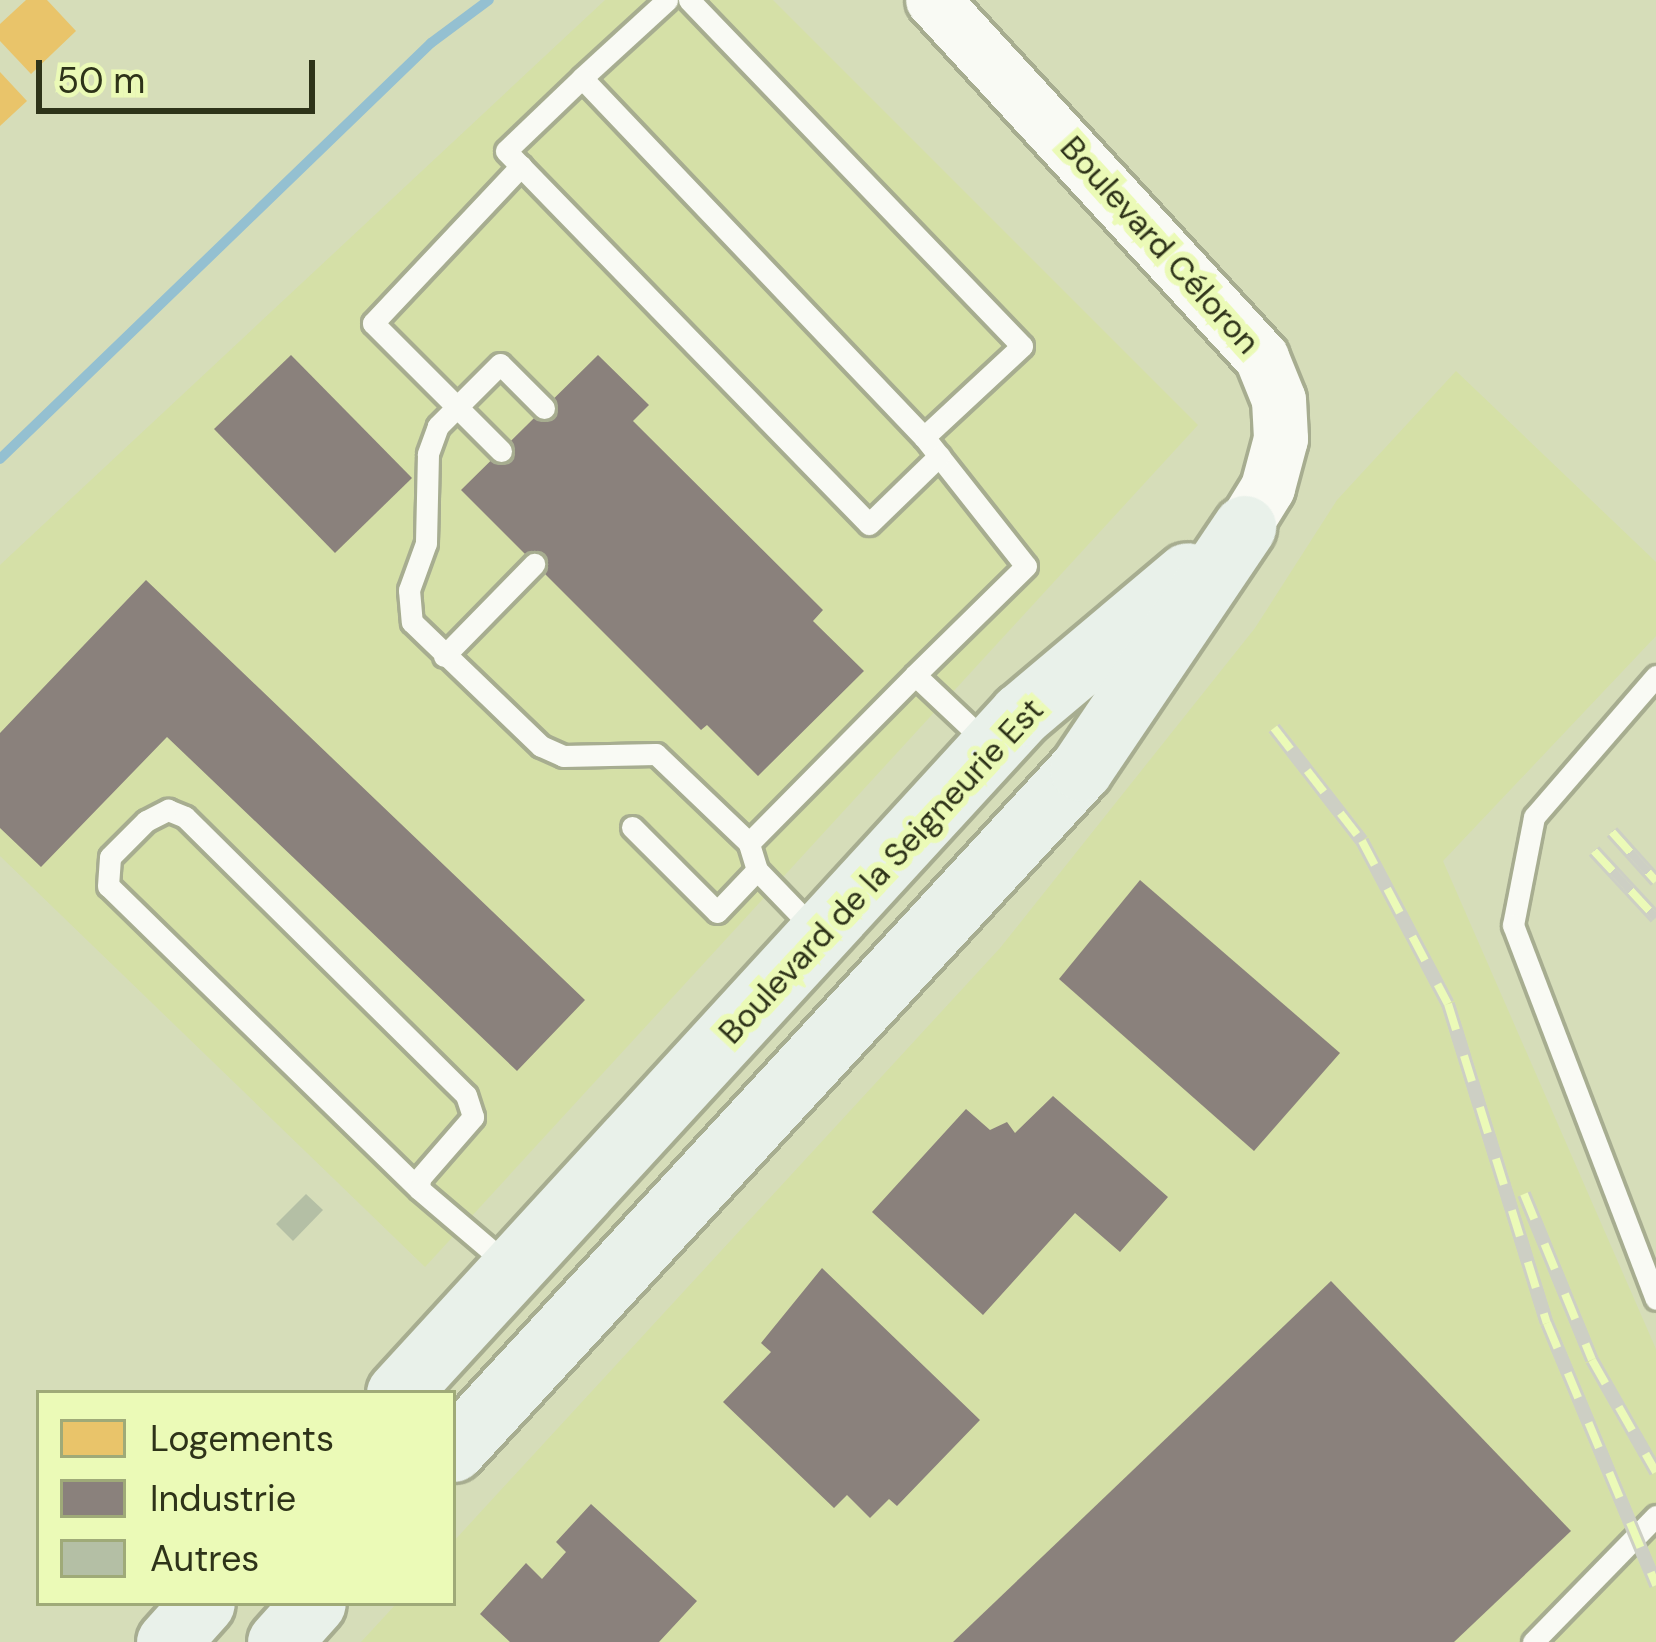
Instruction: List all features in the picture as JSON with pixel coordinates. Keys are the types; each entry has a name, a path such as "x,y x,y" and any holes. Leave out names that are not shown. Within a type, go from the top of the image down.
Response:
{"main road":[{"name":"Boulevard de la Seigneurie Est","path":"400,1390 486,1274 820,934 991,747 1244,527"},
{"path":"456,1447 1081,769 1244,527"},
{"path":"820,934 879,989"},
{"path":"486,1274 542,1353"},
{"path":"278,1642 311,1606"}],"street":[{"name":"Boulevard Céloron","path":"933,0 1262,358 1279,400 1281,439 1268,488 1244,527"}],"lane":[{"path":"667,0 506,151 869,524 939,456"},
{"path":"689,0 1022,346 924,437"},
{"path":"582,78 924,437 1026,566 749,843"},
{"path":"501,451 373,322 521,166"},
{"path":"544,408 500,364 430,440 428,530 407,606 444,656 551,753 656,754 749,843 757,870 820,934"},
{"path":"444,656 534,564"},
{"path":"915,675 991,747"},
{"path":"1656,676 1534,817 1513,925 1656,1299"},
{"path":"419,1190 420,1178 473,1117 466,1095 185,817 168,810 146,821 110,857 107,886 419,1190 486,1274"},
{"path":"632,826 716,912 757,870"},
{"path":"1533,1642 1656,1516"}],"shaded area":[{"path":"605,0 773,0 1198,425 425,1267 0,856 0,565"},
{"path":"1456,371 1656,562 1656,636 1443,861 1656,1349 1656,1642 361,1642 394,1606 456,1606 456,1539 1000,948 1255,628 1337,500"}],"building: Logements":[{"path":"26,0 47,0 76,31 31,74 0,41 0,24"},
{"path":"0,72 27,101 0,126"}],"building: Industrie":[{"path":"291,355 412,478 335,553 214,429"},
{"path":"598,355 649,405 633,421 823,610 813,621 864,671 758,776 707,725 701,730 461,490"},
{"path":"146,580 585,1000 517,1071 167,737 41,867 0,828 0,733"},
{"path":"1140,880 1340,1053 1254,1151 1059,979"},
{"path":"1053,1096 1168,1197 1120,1252 1075,1213 983,1315 872,1212 966,1109 990,1130 1007,1122 1015,1133"},
{"path":"822,1268 980,1420 897,1506 889,1499 870,1518 847,1495 834,1508 723,1402 771,1352 761,1343"},
{"path":"1331,1281 1571,1531 1454,1642 953,1642"},
{"path":"591,1504 697,1601 659,1642 510,1642 480,1614 526,1563 542,1579 566,1552 556,1542"}],"building: Autres":[{"path":"306,1194 323,1210 293,1241 276,1224"}],"waterway":[{"path":"0,459 431,43 489,0"}],"railway":[{"path":"1274,728 1362,841 1448,1004 1547,1323 1656,1585"},
{"path":"1612,832 1656,881"},
{"path":"1594,851 1656,918"},
{"path":"1524,1194 1592,1360 1656,1472"}]}
